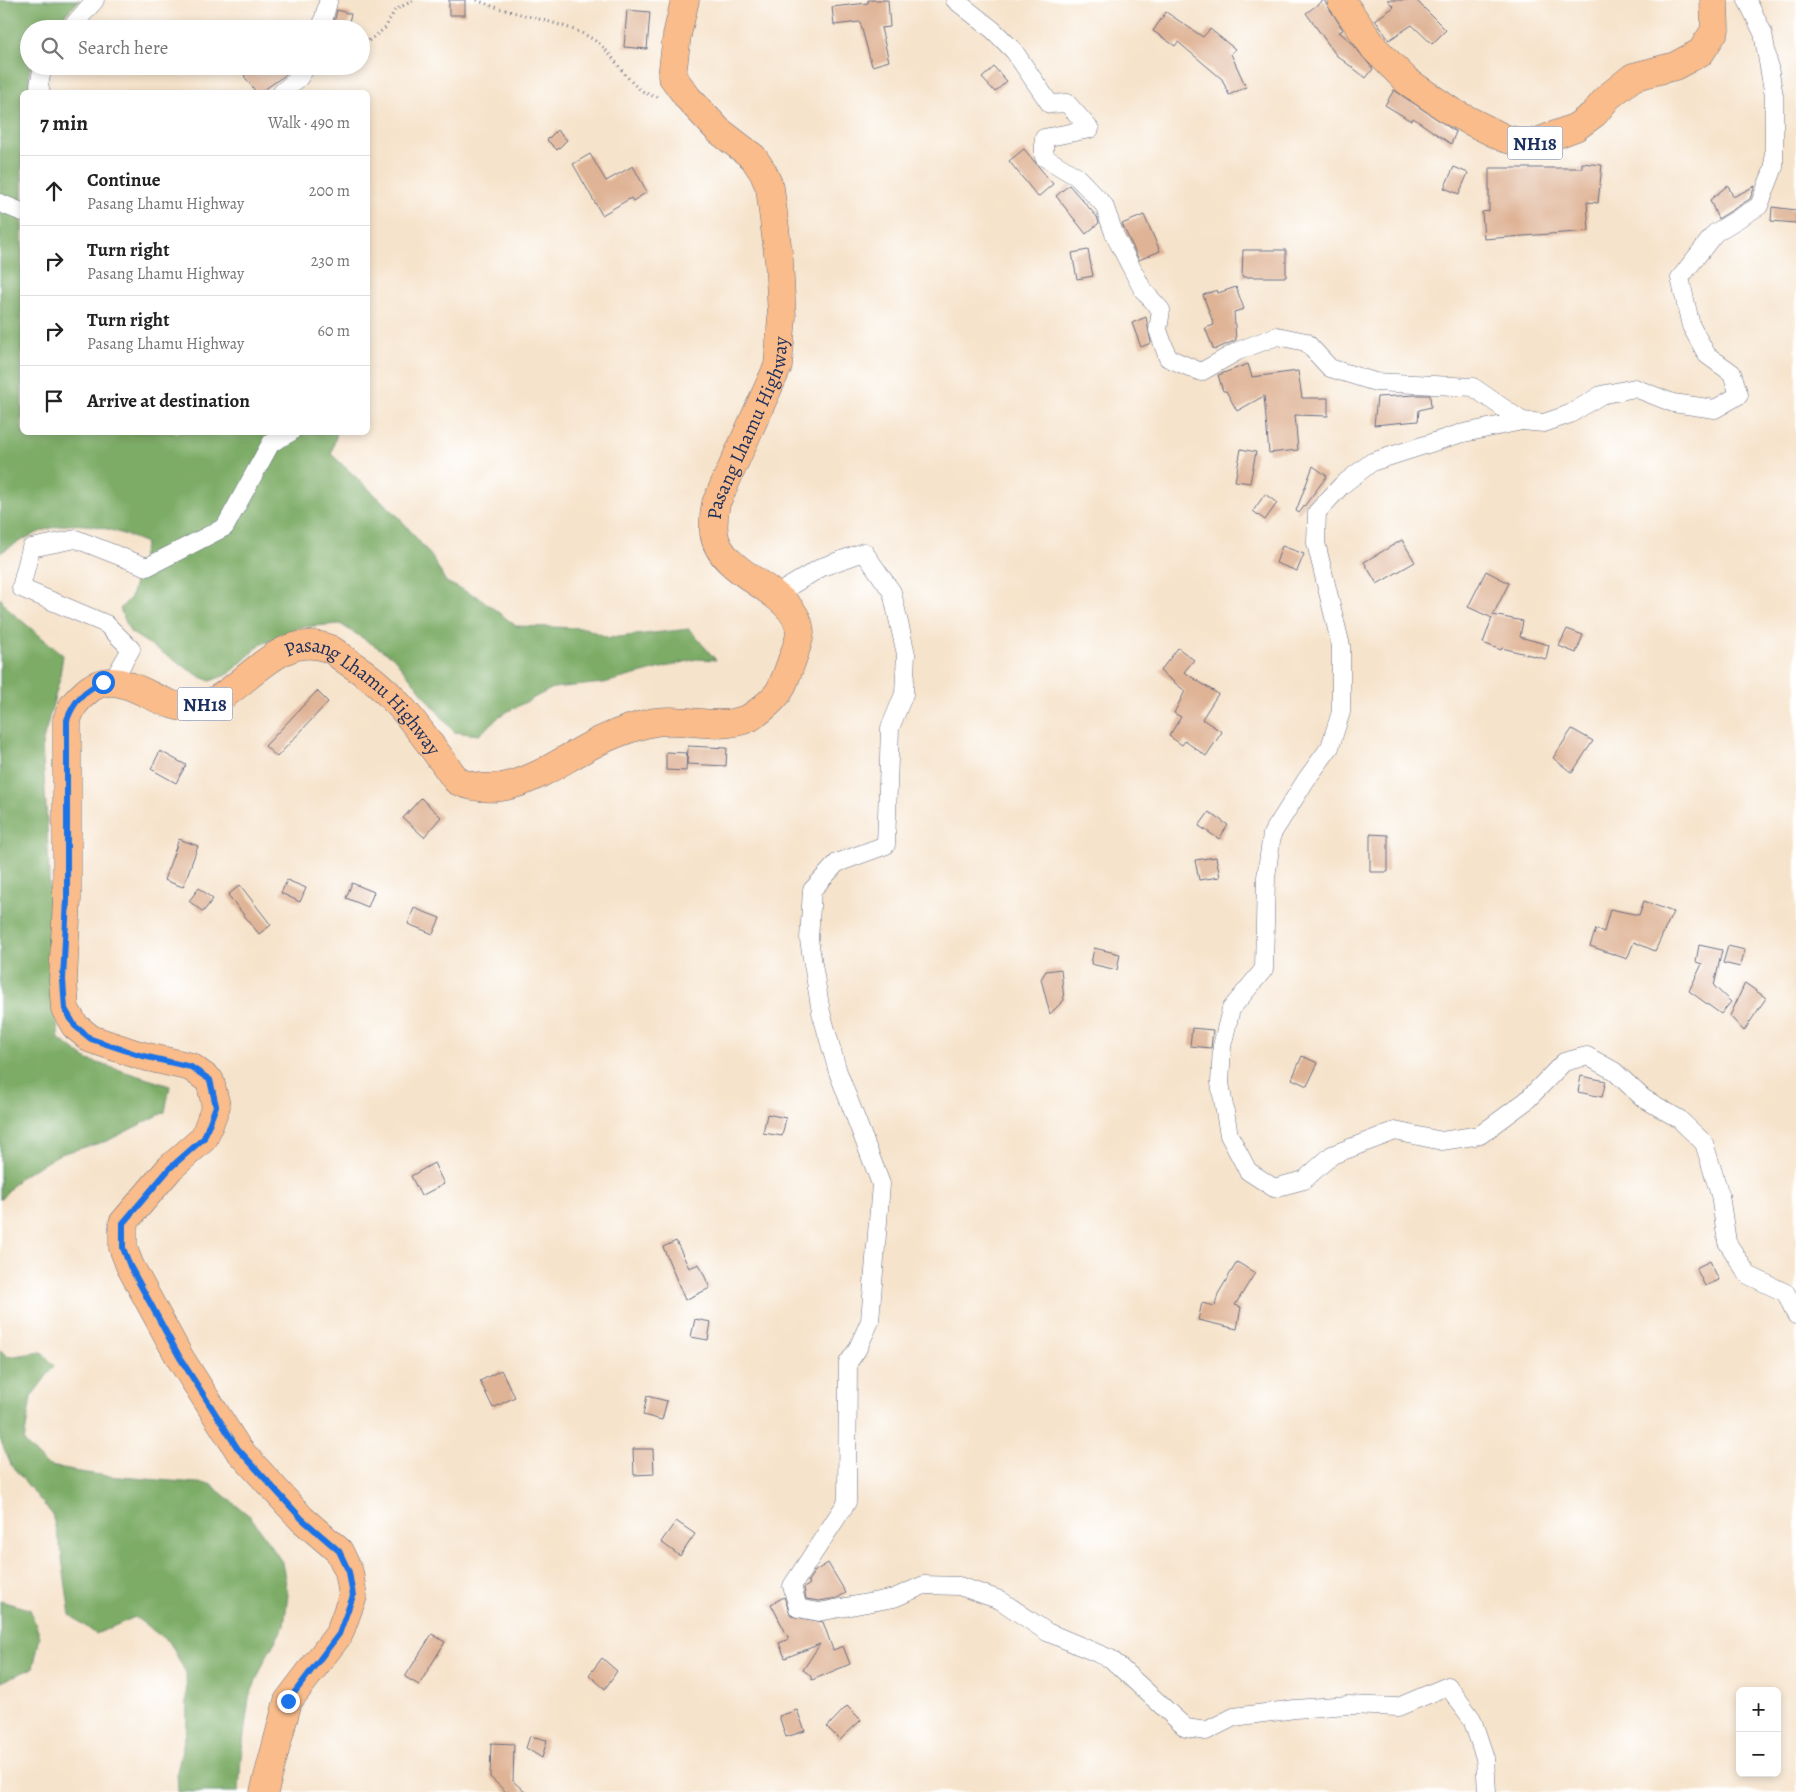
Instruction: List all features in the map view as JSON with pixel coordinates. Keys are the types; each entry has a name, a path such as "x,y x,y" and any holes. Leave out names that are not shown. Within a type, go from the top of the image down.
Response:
{"main road":[{"path":"677,85 672,76 677,35 685,0"},
{"name":"NH18","path":"1341,0 1375,49 1407,81 1452,112 1504,138 1529,145 1576,127 1594,114 1608,97 1633,77 1675,66 1701,52 1715,30 1714,0"},
{"name":"Pasang Lhamu Highway","path":"112,682 128,685 186,708 216,700 244,677 285,649 300,644 313,644 331,649 371,677 398,702 457,781 470,787 487,789 509,787 531,779 588,746 642,725 668,719 722,726 750,717 780,691 800,634 789,608 775,595 744,575 720,550 714,535 716,503 778,366 782,317 779,261 770,188 753,157 718,130 677,85"},
{"path":"112,682 103,682 92,687 74,702 67,720 67,899 63,980 65,1009 75,1026 91,1039 139,1055 191,1067 210,1080 216,1106 204,1138 170,1168 123,1223 123,1248 130,1266 180,1358 238,1449 302,1519 339,1551 349,1572 353,1596 339,1634 288,1701 264,1792"}],"street":[{"path":"78,20 95,0"},
{"path":"955,0 993,30 1014,51 1050,104 1067,103 1090,129 1044,138 1044,157 1077,176 1104,205 1115,236 1143,290 1161,310 1158,330 1168,358 1201,372 1238,351 1277,336 1306,342 1330,368 1375,382 1472,387 1522,421"},
{"path":"1747,0 1763,33 1774,96 1774,167 1759,206 1715,233 1680,278 1691,326 1707,355 1732,373 1739,396 1715,409 1673,403 1635,388 1601,395 1570,414 1544,424 1522,421 1459,434 1372,462 1342,485 1317,512 1316,543 1340,646 1341,712 1330,747 1306,780 1272,834 1266,877 1264,969 1231,1009 1222,1046 1220,1083 1228,1135 1248,1171 1274,1188 1304,1180 1332,1155 1395,1131 1442,1140 1480,1135 1508,1116 1564,1062 1587,1056 1614,1071 1643,1098 1679,1119 1704,1143 1720,1195 1727,1242 1748,1275 1786,1293 1796,1315"},
{"path":"323,20 328,2"},
{"path":"40,89 42,75"},
{"path":"284,90 301,75"},
{"path":"0,203 20,211"},
{"path":"112,682 131,649 106,624 21,588 31,548 76,539 147,567 225,528 271,443 286,435"},
{"path":"775,595 822,568 864,552 892,592 906,654 904,694 890,728 886,845 837,863 812,890 809,940 821,1012 838,1072 881,1184 870,1321 857,1350 848,1363 847,1502 792,1586 798,1608 820,1612 894,1598 924,1585 958,1586 1000,1600 1047,1632 1111,1659 1186,1728 1206,1731 1234,1717 1295,1709 1348,1705 1398,1708 1448,1686 1472,1719 1484,1758 1487,1792"}],"path":[{"path":"370,40 385,28 395,10 414,0"},
{"path":"477,0 497,9 558,25 585,36 604,48 617,67 637,87 659,98 677,85"}],"green space":[{"path":"0,0 80,0 60,20 20,20 20,75 29,75 31,90 20,90 20,435 336,435 331,454 398,516 432,557 446,582 480,598 516,626 585,628 609,638 689,629 716,660 696,659 604,683 553,688 501,715 479,735 454,732 393,657 340,624 301,627 260,645 229,674 210,681 199,676 130,632 120,609 131,597 146,543 124,534 88,525 55,527 20,541 0,553"},
{"path":"0,598 10,611 63,655 59,682 42,744 47,822 53,991 59,1039 88,1060 170,1086 165,1112 107,1141 60,1154 20,1177 0,1200"},
{"path":"0,1349 7,1357 42,1352 54,1366 31,1397 24,1442 47,1465 107,1476 210,1484 251,1517 282,1562 288,1595 284,1626 265,1659 249,1698 241,1757 239,1792 178,1792 177,1772 187,1728 186,1673 170,1643 135,1617 96,1634 70,1615 61,1551 52,1514 11,1465 0,1439"},
{"path":"0,1601 30,1609 40,1637 33,1668 0,1682"}],"building":[{"path":"449,0 465,0 465,15 449,15"},
{"path":"868,0 888,0 890,27 881,28 889,61 872,66 860,22 834,25 832,7 868,3"},
{"path":"1324,0 1343,30 1339,32 1351,42 1373,69 1366,78 1336,55 1306,13"},
{"path":"1387,0 1416,0 1446,30 1432,44 1412,25 1389,40 1375,20 1394,7"},
{"path":"337,10 351,14 349,20 335,20"},
{"path":"627,10 650,12 647,49 624,47"},
{"path":"1166,12 1203,37 1210,29 1235,49 1231,54 1246,87 1229,95 1222,79 1178,42 1175,46 1153,31"},
{"path":"994,67 1007,81 995,92 982,78"},
{"path":"285,75 264,90 254,90 244,76"},
{"path":"1394,90 1456,132 1451,144 1413,118 1411,121 1385,105"},
{"path":"557,130 567,140 557,150 547,140"},
{"path":"1024,149 1053,184 1038,197 1009,161"},
{"path":"590,154 606,181 633,166 647,192 633,201 631,198 602,215 573,164"},
{"path":"1582,163 1602,165 1598,203 1587,202 1589,231 1484,239 1482,212 1489,211 1489,168 1582,168"},
{"path":"1454,167 1468,173 1459,194 1444,188"},
{"path":"1069,185 1097,217 1099,223 1086,234 1056,196"},
{"path":"1728,185 1733,197 1755,186 1750,199 1718,219 1710,200"},
{"path":"1772,207 1796,210 1796,223 1771,221"},
{"path":"1144,215 1160,251 1139,260 1122,224"},
{"path":"1088,250 1093,276 1077,279 1072,253"},
{"path":"1243,250 1286,250 1286,277 1242,277"},
{"path":"1236,287 1244,309 1234,312 1236,340 1214,350 1205,328 1214,325 1203,295 1217,290 1218,293"},
{"path":"1146,317 1151,343 1141,347 1132,323"},
{"path":"1248,364 1252,377 1298,371 1302,398 1328,398 1328,416 1295,415 1298,450 1269,453 1264,396 1237,411 1226,391 1223,391 1218,375"},
{"path":"1430,395 1431,407 1419,410 1418,421 1374,425 1377,397"},
{"path":"1241,449 1256,452 1250,483 1235,481"},
{"path":"1313,466 1327,476 1299,513 1296,511"},
{"path":"1265,494 1277,503 1265,520 1253,511"},
{"path":"1402,540 1415,562 1377,584 1364,562"},
{"path":"1282,546 1304,554 1297,571 1276,563"},
{"path":"1486,571 1509,583 1493,615 1523,621 1520,637 1549,645 1546,659 1502,648 1501,650 1483,643 1492,618 1468,607"},
{"path":"1567,629 1583,635 1576,653 1559,646"},
{"path":"1178,648 1194,660 1184,672 1218,694 1202,719 1222,732 1206,756 1185,741 1182,745 1169,736 1181,717 1174,713 1185,691 1160,671"},
{"path":"317,691 328,702 277,757 265,746"},
{"path":"1572,729 1593,741 1572,773 1553,758"},
{"path":"688,746 727,748 726,766 687,764"},
{"path":"160,751 186,765 176,783 151,769"},
{"path":"666,752 687,753 686,771 666,770"},
{"path":"421,798 441,817 424,837 403,818"},
{"path":"1209,812 1228,825 1219,839 1199,826"},
{"path":"1370,834 1388,835 1388,872 1370,872"},
{"path":"179,839 198,846 183,887 164,880"},
{"path":"1216,857 1220,877 1199,880 1195,860"},
{"path":"287,880 306,888 300,902 281,893"},
{"path":"352,883 374,892 368,907 346,898"},
{"path":"240,885 271,925 259,934 228,895"},
{"path":"199,888 213,899 203,912 189,901"},
{"path":"1644,901 1673,912 1655,951 1634,942 1627,959 1590,946 1596,929 1604,932 1610,909 1639,915"},
{"path":"414,908 440,918 433,934 408,924"},
{"path":"1699,945 1722,950 1714,986 1731,1002 1721,1014 1689,991 1702,964 1696,962"},
{"path":"1728,946 1745,950 1740,967 1723,963"},
{"path":"1094,948 1120,954 1117,970 1091,964"},
{"path":"1061,969 1064,1000 1050,1014 1041,979 1046,971"},
{"path":"1745,983 1766,998 1744,1031 1730,1016"},
{"path":"1192,1028 1213,1030 1211,1048 1190,1046"},
{"path":"1302,1056 1318,1063 1307,1086 1292,1079"},
{"path":"1581,1076 1606,1081 1602,1097 1578,1092"},
{"path":"767,1114 786,1118 782,1136 763,1133"},
{"path":"434,1163 444,1184 421,1196 411,1176"},
{"path":"676,1241 689,1268 699,1264 710,1288 685,1300 663,1247"},
{"path":"1710,1261 1719,1280 1705,1286 1696,1268"},
{"path":"1237,1262 1255,1273 1235,1305 1241,1307 1237,1329 1198,1320 1202,1303 1215,1306 1218,1294"},
{"path":"695,1319 711,1322 708,1340 691,1337"},
{"path":"501,1370 515,1397 493,1408 480,1381"},
{"path":"647,1396 667,1401 662,1420 643,1415"},
{"path":"633,1449 653,1449 654,1474 634,1475"},
{"path":"676,1521 695,1534 680,1556 661,1542"},
{"path":"828,1563 846,1593 837,1598 819,1601 806,1599 804,1588 810,1584 808,1581 815,1571"},
{"path":"784,1597 791,1616 823,1622 833,1650 843,1646 850,1664 812,1680 810,1675 803,1670 820,1644 785,1658 779,1643 789,1639 771,1604"},
{"path":"432,1634 445,1642 419,1685 405,1677"},
{"path":"602,1658 617,1671 605,1689 589,1675"},
{"path":"847,1706 861,1720 840,1740 827,1727"},
{"path":"797,1710 805,1731 786,1737 779,1716"},
{"path":"530,1736 547,1740 542,1758 526,1748"},
{"path":"491,1743 514,1744 513,1781 525,1792 506,1792 490,1777"}],"route":[{"path":"103,682 92,687 74,702 67,720 67,899 63,980 65,1009 75,1026 91,1039 139,1055 191,1067 210,1080 216,1106 204,1138 170,1168 140,1200 123,1223 123,1248 130,1266 180,1358 238,1449 302,1519 339,1551 349,1572 353,1596 339,1634 288,1701"}]}
